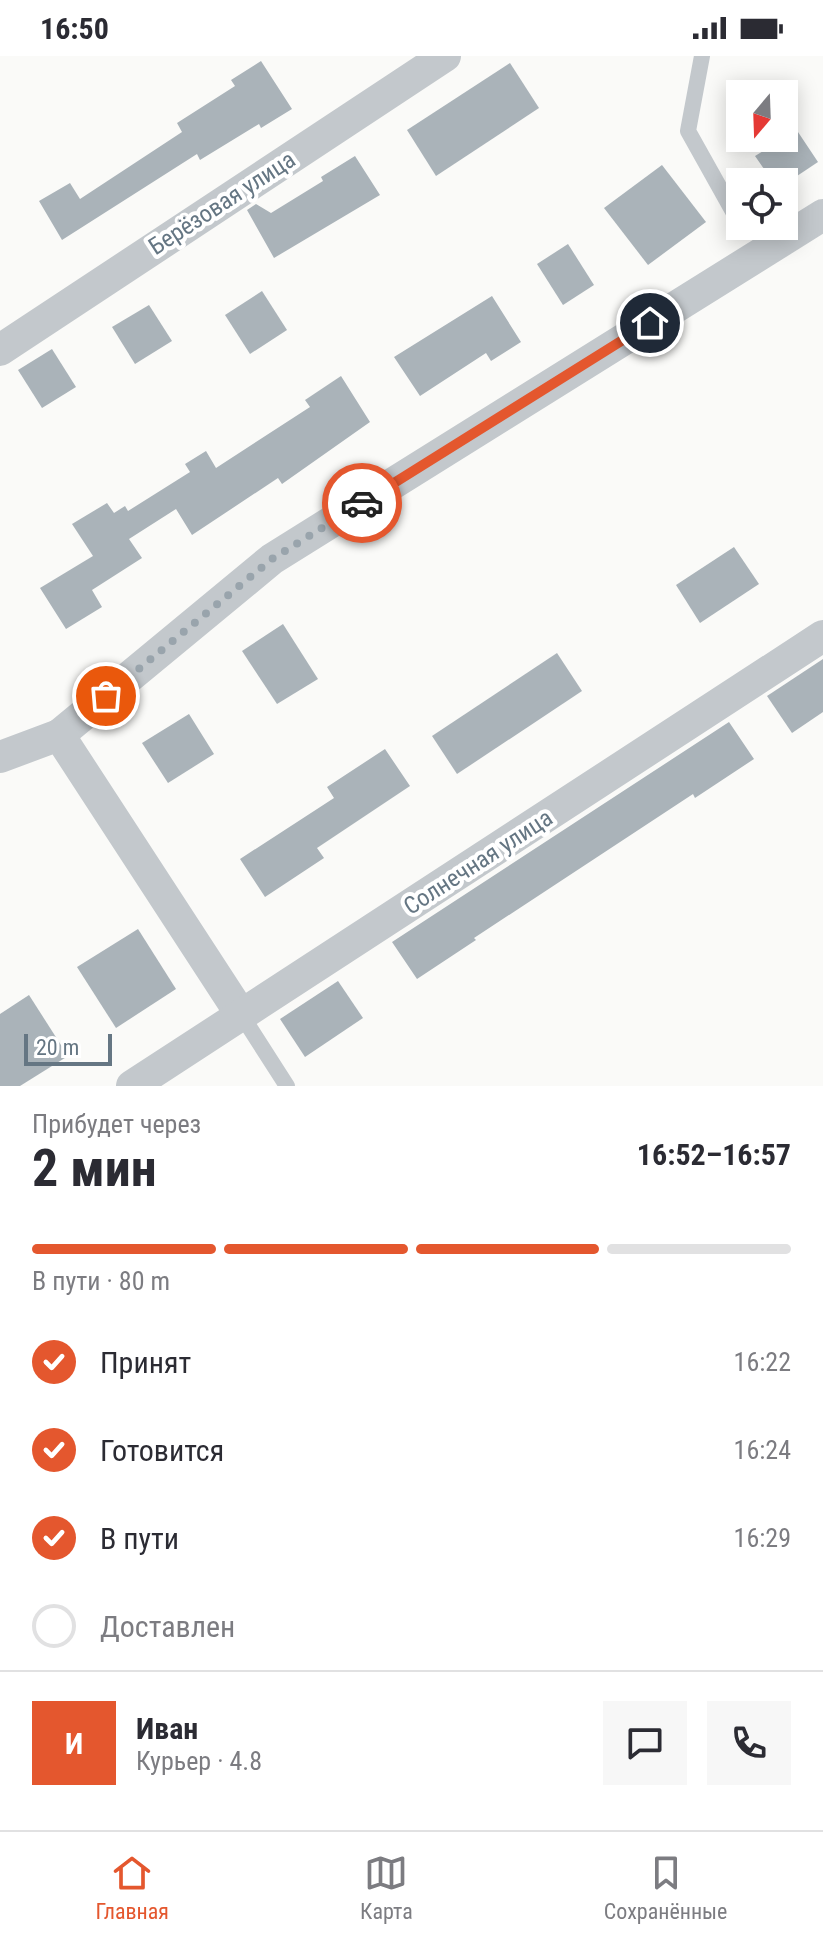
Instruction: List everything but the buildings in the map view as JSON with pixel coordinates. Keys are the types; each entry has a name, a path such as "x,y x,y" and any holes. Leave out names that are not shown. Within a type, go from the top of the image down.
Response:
{"street":[{"name":"Берёзовая улица","path":"0,350 445,56"},
{"path":"0,757 59,735 272,559 823,215"},
{"name":"Солнечная улица","path":"132,1086 823,636"},
{"path":"59,735 242,1016"}],"lane":[{"path":"702,56 688,131 726,200"},
{"path":"749,240 758,256"},
{"path":"242,1016 287,1086"}],"way so far":[{"path":"106,696 272,559 362,503"}],"route":[{"path":"362,503 650,323"}]}
